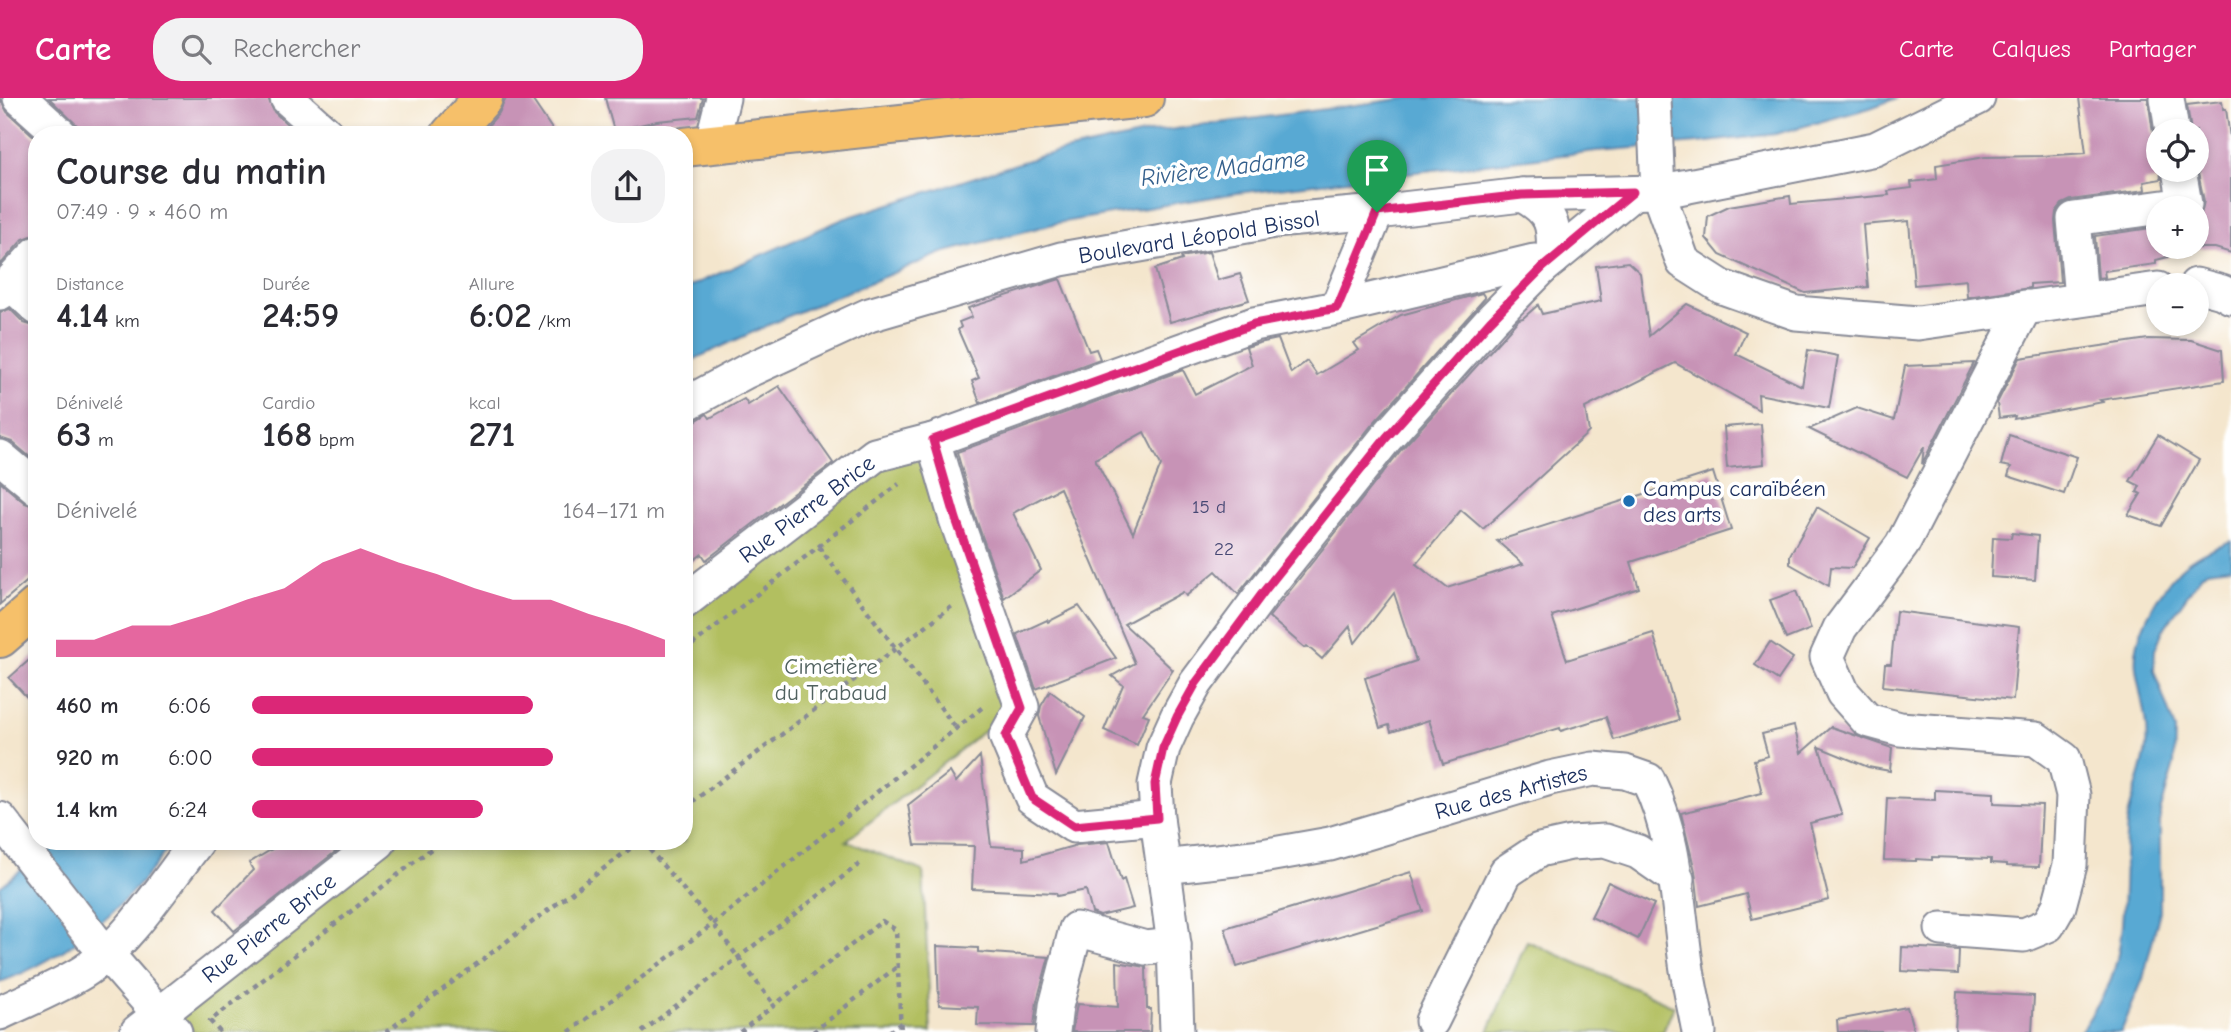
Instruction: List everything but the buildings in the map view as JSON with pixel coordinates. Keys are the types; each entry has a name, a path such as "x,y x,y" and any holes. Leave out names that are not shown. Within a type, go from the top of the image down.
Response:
{"main road":[{"path":"458,126 483,98"},
{"path":"698,144 966,108 1144,98"},
{"path":"0,638 28,614"}],"street":[{"path":"20,98 51,126"},
{"path":"287,98 318,126"},
{"path":"698,144 723,98"},
{"path":"1654,98 1649,184 1683,262 1722,287 1796,313 1917,323 2146,291"},
{"name":"Boulevard Léopold Bissol","path":"693,400 744,372 869,315 1061,259 1275,221 1649,184 1875,149 1978,98"},
{"path":"2167,98 2170,119"},
{"path":"2081,299 2074,219 2185,204 2181,182"},
{"path":"1177,1032 1174,945 1155,784 1163,748 1177,717 1196,683 1265,590 1386,438 1490,321 1548,263 1649,184"},
{"path":"1522,195 1536,203 1550,217 1555,235 1548,263"},
{"path":"1337,308 1377,212"},
{"name":"Rue Pierre Brice","path":"693,596 875,454 933,440 1254,324 1337,308 1534,261 1548,263"},
{"path":"28,263 5,288 28,302"},
{"path":"2209,288 2231,297"},
{"path":"1942,929 2024,936 2048,925 2059,906 2070,865 2073,795 2064,760 2036,739 1900,729 1867,720 1843,693 1827,657 1840,628 1902,545 2025,307"},
{"path":"933,440 956,519 1022,708 1006,736 1032,798 1074,826 1157,818"},
{"path":"0,457 28,480"},
{"name":"Rue des Artistes","path":"1163,867 1262,856 1330,844 1538,782 1593,769 1625,772 1648,780 1658,800 1677,879 1686,963 1699,1032"},
{"path":"0,819 99,945 157,1026"},
{"path":"1432,1021 1506,872 1539,850 1571,843 1605,841 1637,852 1677,879"},
{"path":"0,1013 83,972 99,945 125,934 191,850"},
{"name":"Rue Pierre Brice","path":"157,1026 369,850"},
{"path":"1053,1032 1056,1006 1076,929 1146,948 1174,945"}],"path":[{"path":"693,644 902,481"},
{"path":"819,547 956,728"},
{"path":"693,801 980,586"},
{"path":"569,1032 713,924 993,699"},
{"path":"220,1032 210,1021 430,850"},
{"path":"386,1032 630,850"},
{"path":"648,850 713,924 774,1005"},
{"path":"642,1032 862,862"},
{"path":"740,1032 882,921 896,930 901,1032"},
{"path":"813,1032 898,966"},
{"path":"889,1032 901,1023"}],"green space":[{"name":"Cimetière du Trabaud","path":"929,458 1014,707 846,841 923,871 931,1032 192,1032 178,1016 388,850 693,850 693,611 883,464"},
{"path":"1527,941 1674,1006 1663,1032 1488,1032"}],"water":[{"name":"Rivière Madame","path":"1408,98 1897,98 1776,134 1596,151 1237,193 1057,223 942,253 786,317 693,360 693,285 843,219 1041,156 1153,132"},
{"path":"2231,541 2231,567 2207,570 2202,574 2163,630 2155,650 2154,670 2175,730 2174,764 2160,813 2160,911 2143,979 2121,1032 2080,1032 2110,982 2120,945 2127,824 2147,737 2136,668 2138,642 2155,602 2180,569 2204,552"},
{"path":"46,850 166,850 118,907 97,926 51,958 0,982 0,887"}],"place":[{"name":"Campus caraïbéen des arts","path":"1629,501"}],"route":[{"path":"1633,192 1542,268 1490,321 1386,438 1265,590 1196,683 1177,717 1163,748 1155,784 1157,818 1074,826 1032,798 1006,736 1022,708 956,519 933,440 1254,324 1337,308 1377,212 1522,195 1633,192"}]}
